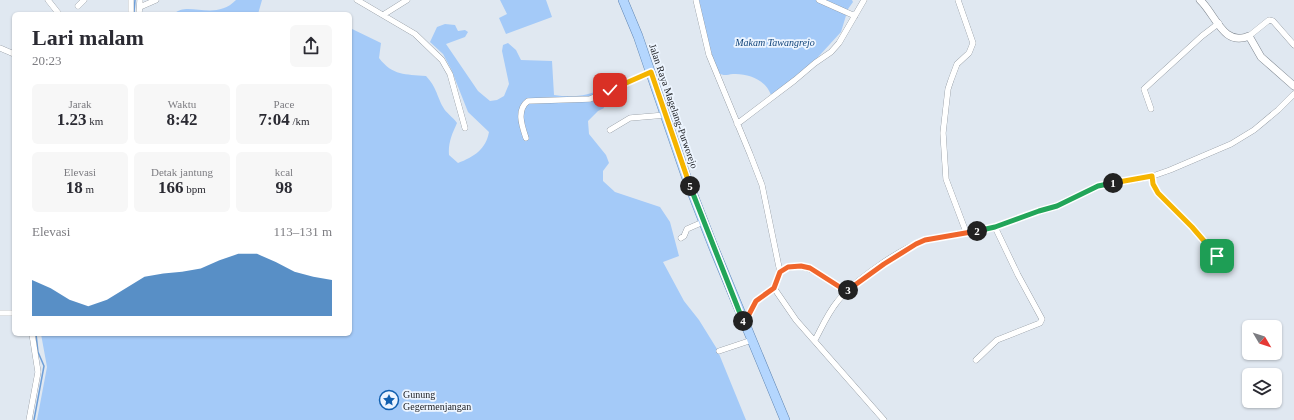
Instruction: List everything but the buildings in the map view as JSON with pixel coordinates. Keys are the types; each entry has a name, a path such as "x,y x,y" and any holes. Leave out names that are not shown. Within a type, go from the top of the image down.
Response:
{"main road":[{"name":"Jalan Raya Magelang-Purworejo","path":"623,0 651,72 703,222 785,420"}],"street":[{"path":"48,0 57,12"},
{"path":"78,6 84,0"},
{"path":"131,0 131,12"},
{"path":"140,0 140,12"},
{"path":"140,7 156,0"},
{"path":"357,0 415,34 442,60 450,74 465,128"},
{"path":"383,15 399,2 407,0"},
{"path":"696,0 709,55 762,185 780,272 774,288 756,301 744,324"},
{"path":"819,0 855,16"},
{"path":"737,124 831,52 864,0"},
{"path":"958,0 973,43 969,53 957,64 948,89 943,148 946,179 966,232"},
{"path":"1200,0 1208,8 1226,34 1232,38 1240,39 1249,36 1269,20 1274,22 1294,44"},
{"path":"1151,109 1144,89 1202,36 1219,23"},
{"path":"1249,36 1261,57 1294,85"},
{"path":"0,48 12,53"},
{"path":"526,138 522,124 521,110 528,101 590,99 651,72"},
{"path":"815,340 836,303 846,291 884,264 916,244 925,240 995,227 1057,206 1098,186 1152,176 1231,144 1254,130 1274,114 1294,94"},
{"path":"610,130 630,118 666,116"},
{"path":"1152,176 1153,184 1158,193 1192,227 1217,256 1210,263"},
{"path":"681,238 684,236 687,229 703,222"},
{"path":"976,360 997,340 1040,322 1042,318 1018,275 995,227"},
{"path":"780,272 796,266 806,267 846,291"},
{"path":"774,288 796,320 884,420"},
{"path":"1,313 12,312"},
{"path":"29,420 38,372 32,336"},
{"path":"718,351 752,340"}],"green space":[{"path":"236,0 262,0 259,12 177,12 186,9 219,10"},
{"path":"500,0 546,0 552,17 506,34 499,18 507,14"},
{"name":"Makam Tawangrejo","path":"699,0 852,0 853,2 848,9 841,32 797,80 771,95 765,85 756,78 739,74 724,75 718,73 710,53"},
{"path":"445,24 455,25 458,31 465,30 468,32 465,37 446,44 478,91 490,101 497,100 504,96 509,84 502,51 503,45 508,43 516,50 521,60 552,61 554,95 580,96 605,88 601,99 604,108 598,111 588,121 589,134 606,155 609,163 603,171 603,181 615,192 660,207 670,222 679,256 663,262 684,301 699,320 717,349 746,420 37,420 47,367 41,336 352,336 352,29 381,43 379,58 389,68 400,73 426,76 430,80 444,109 457,123 449,146 449,155 458,163 474,155 482,148 489,132 468,112 451,69 443,54 430,42 437,27"}],"waterway":[{"path":"134,12 135,0"},
{"path":"34,420 44,366 38,352 36,336"}],"place":[{"name":"Gunung Gegermenjangan","path":"389,400"}],"route":[{"path":"610,90 651,72 688,182 744,324 758,298 774,288 780,272 788,267 801,266 810,268 846,291 884,264 921,241 954,236 966,232 995,227 1057,206 1098,186 1152,176 1153,184 1158,193 1192,227 1217,256"}]}
